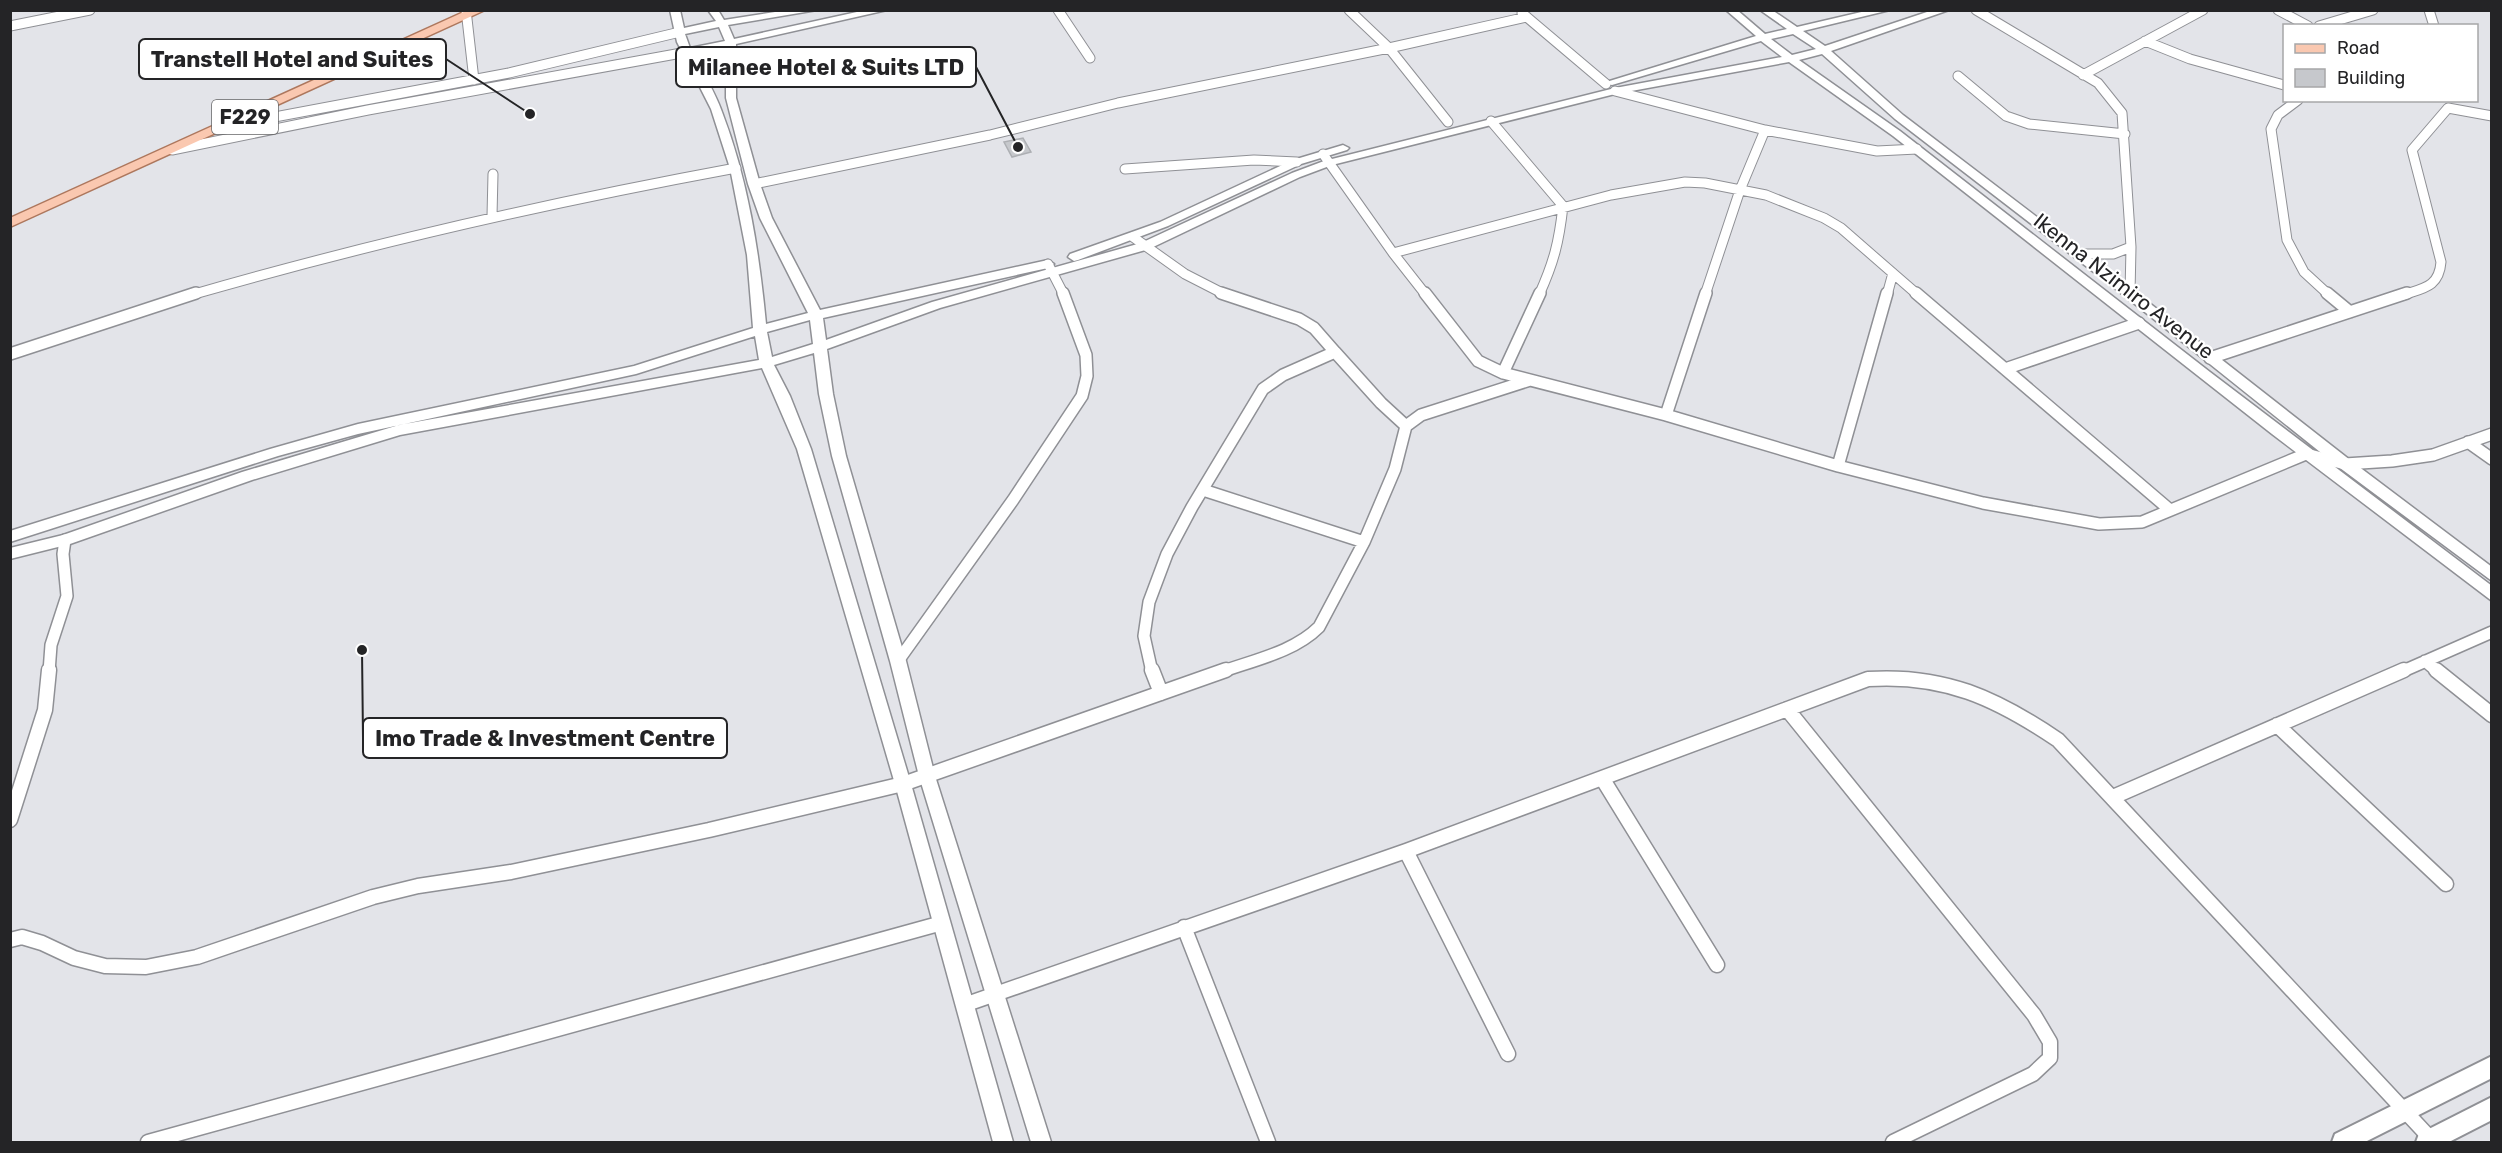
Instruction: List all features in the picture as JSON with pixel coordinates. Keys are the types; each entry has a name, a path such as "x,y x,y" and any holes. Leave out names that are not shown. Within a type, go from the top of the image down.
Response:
{"main road":[{"name":"F229","path":"10,215 466,13 479,10"},
{"name":"F229","path":"10,223 466,13"},
{"path":"2343,1143 2492,1066"},
{"path":"2430,1141 2492,1108"}],"street":[{"path":"10,26 90,10"},
{"path":"675,10 687,52 716,109 736,168 753,255 760,330 766,362 783,396 804,449 903,784 1003,1143"},
{"path":"713,10 728,33 731,45 731,98 765,218 816,315 826,394 839,456 898,661 927,776 1041,1143"},
{"path":"221,127 474,80 588,56 722,23 812,10"},
{"path":"172,150 380,108 731,45 882,10"},
{"path":"1058,10 1090,58"},
{"path":"1349,10 1389,48 1448,122"},
{"name":"Ikenna Nzimiro Avenue","path":"1731,10 1761,38 1876,117 2306,454 2492,595"},
{"name":"Ikenna Nzimiro Avenue","path":"1765,10 1824,50 1899,117 2130,294 2345,464 2492,575"},
{"path":"1125,169 1170,168 1248,159 1297,162 1325,158 1491,121 1611,87 1761,38 1885,10"},
{"path":"10,537 275,452 368,426 636,370 787,321 1050,269 1145,246 1296,175 1325,158 1448,122 1611,87 1733,72 1824,50 1944,10"},
{"path":"1976,10 2098,83 2122,113 2131,247 2130,294"},
{"path":"2083,75 2203,10"},
{"path":"2278,10 2304,24"},
{"path":"2326,24 2373,10"},
{"path":"466,13 474,80"},
{"path":"754,184 990,135 1118,104 1389,48 1523,14 1611,87 1765,130 1877,151 1917,149"},
{"path":"2145,41 2190,59 2283,85"},
{"path":"1958,76 2006,116 2029,124 2125,134"},
{"path":"2295,102 2273,120 2271,129 2287,240 2292,257 2303,273 2350,312"},
{"path":"2210,358 2430,286 2440,275 2441,262 2412,150 2445,106 2461,105 2492,116"},
{"path":"1491,121 1563,206 1553,264 1503,373"},
{"path":"1666,415 1740,190 1765,130"},
{"path":"1325,158 1393,253 1478,361 1503,373 1666,415 1838,466 1983,503 2099,524 2142,522 2306,454 2345,464 2392,461 2433,455 2492,434"},
{"path":"10,554 64,540 246,476 399,430 798,355 936,305 1050,269 1133,237 1297,162"},
{"path":"10,354 104,322 254,278 492,216 736,168"},
{"path":"492,216 493,174"},
{"path":"1393,253 1563,206 1685,182 1740,190 1796,204 1821,214 1841,228 2170,510"},
{"path":"1133,237 1185,274 1220,293 1299,319 1314,328 1381,403 1406,426"},
{"path":"2077,254 2113,254 2131,247"},
{"path":"898,661 1006,510 1082,396 1087,381 1087,357 1050,269"},
{"path":"1838,466 1893,273"},
{"path":"2005,369 2139,323"},
{"path":"1161,693 1144,643 1144,627 1164,562 1203,490 1256,400 1269,383 1335,352"},
{"path":"10,940 22,937 42,943 74,958 105,966 146,967 197,957 373,897 418,886 512,872 709,830 903,784 1276,652 1309,637 1319,627 1364,542 1395,469 1406,426 1420,415 1530,380"},
{"path":"2468,442 2492,459"},
{"path":"1203,490 1364,542"},
{"path":"10,820 45,710 51,645 68,596 63,554 64,540"},
{"path":"2113,797 2492,632"},
{"path":"2425,661 2492,715"},
{"path":"964,1005 1406,851 1868,679 1896,676 1934,680 1985,696 2024,716 2058,740 2406,1112 2430,1141"},
{"path":"1787,709 2034,1015 2050,1042 2050,1058 2033,1074 1893,1143"},
{"path":"2277,725 2446,884"},
{"path":"1602,778 1717,965"},
{"path":"1406,851 1508,1054"},
{"path":"148,1143 942,923"},
{"path":"1184,927 1268,1143"}],"building":[{"path":"1023,138 1031,152 1012,157 1004,142"}],"place":[{"name":"Transtell Hotel and Suites","path":"530,114"},
{"name":"Milanee Hotel & Suits LTD","path":"1018,147"},
{"name":"Imo Trade & Investment Centre","path":"362,650"}]}
